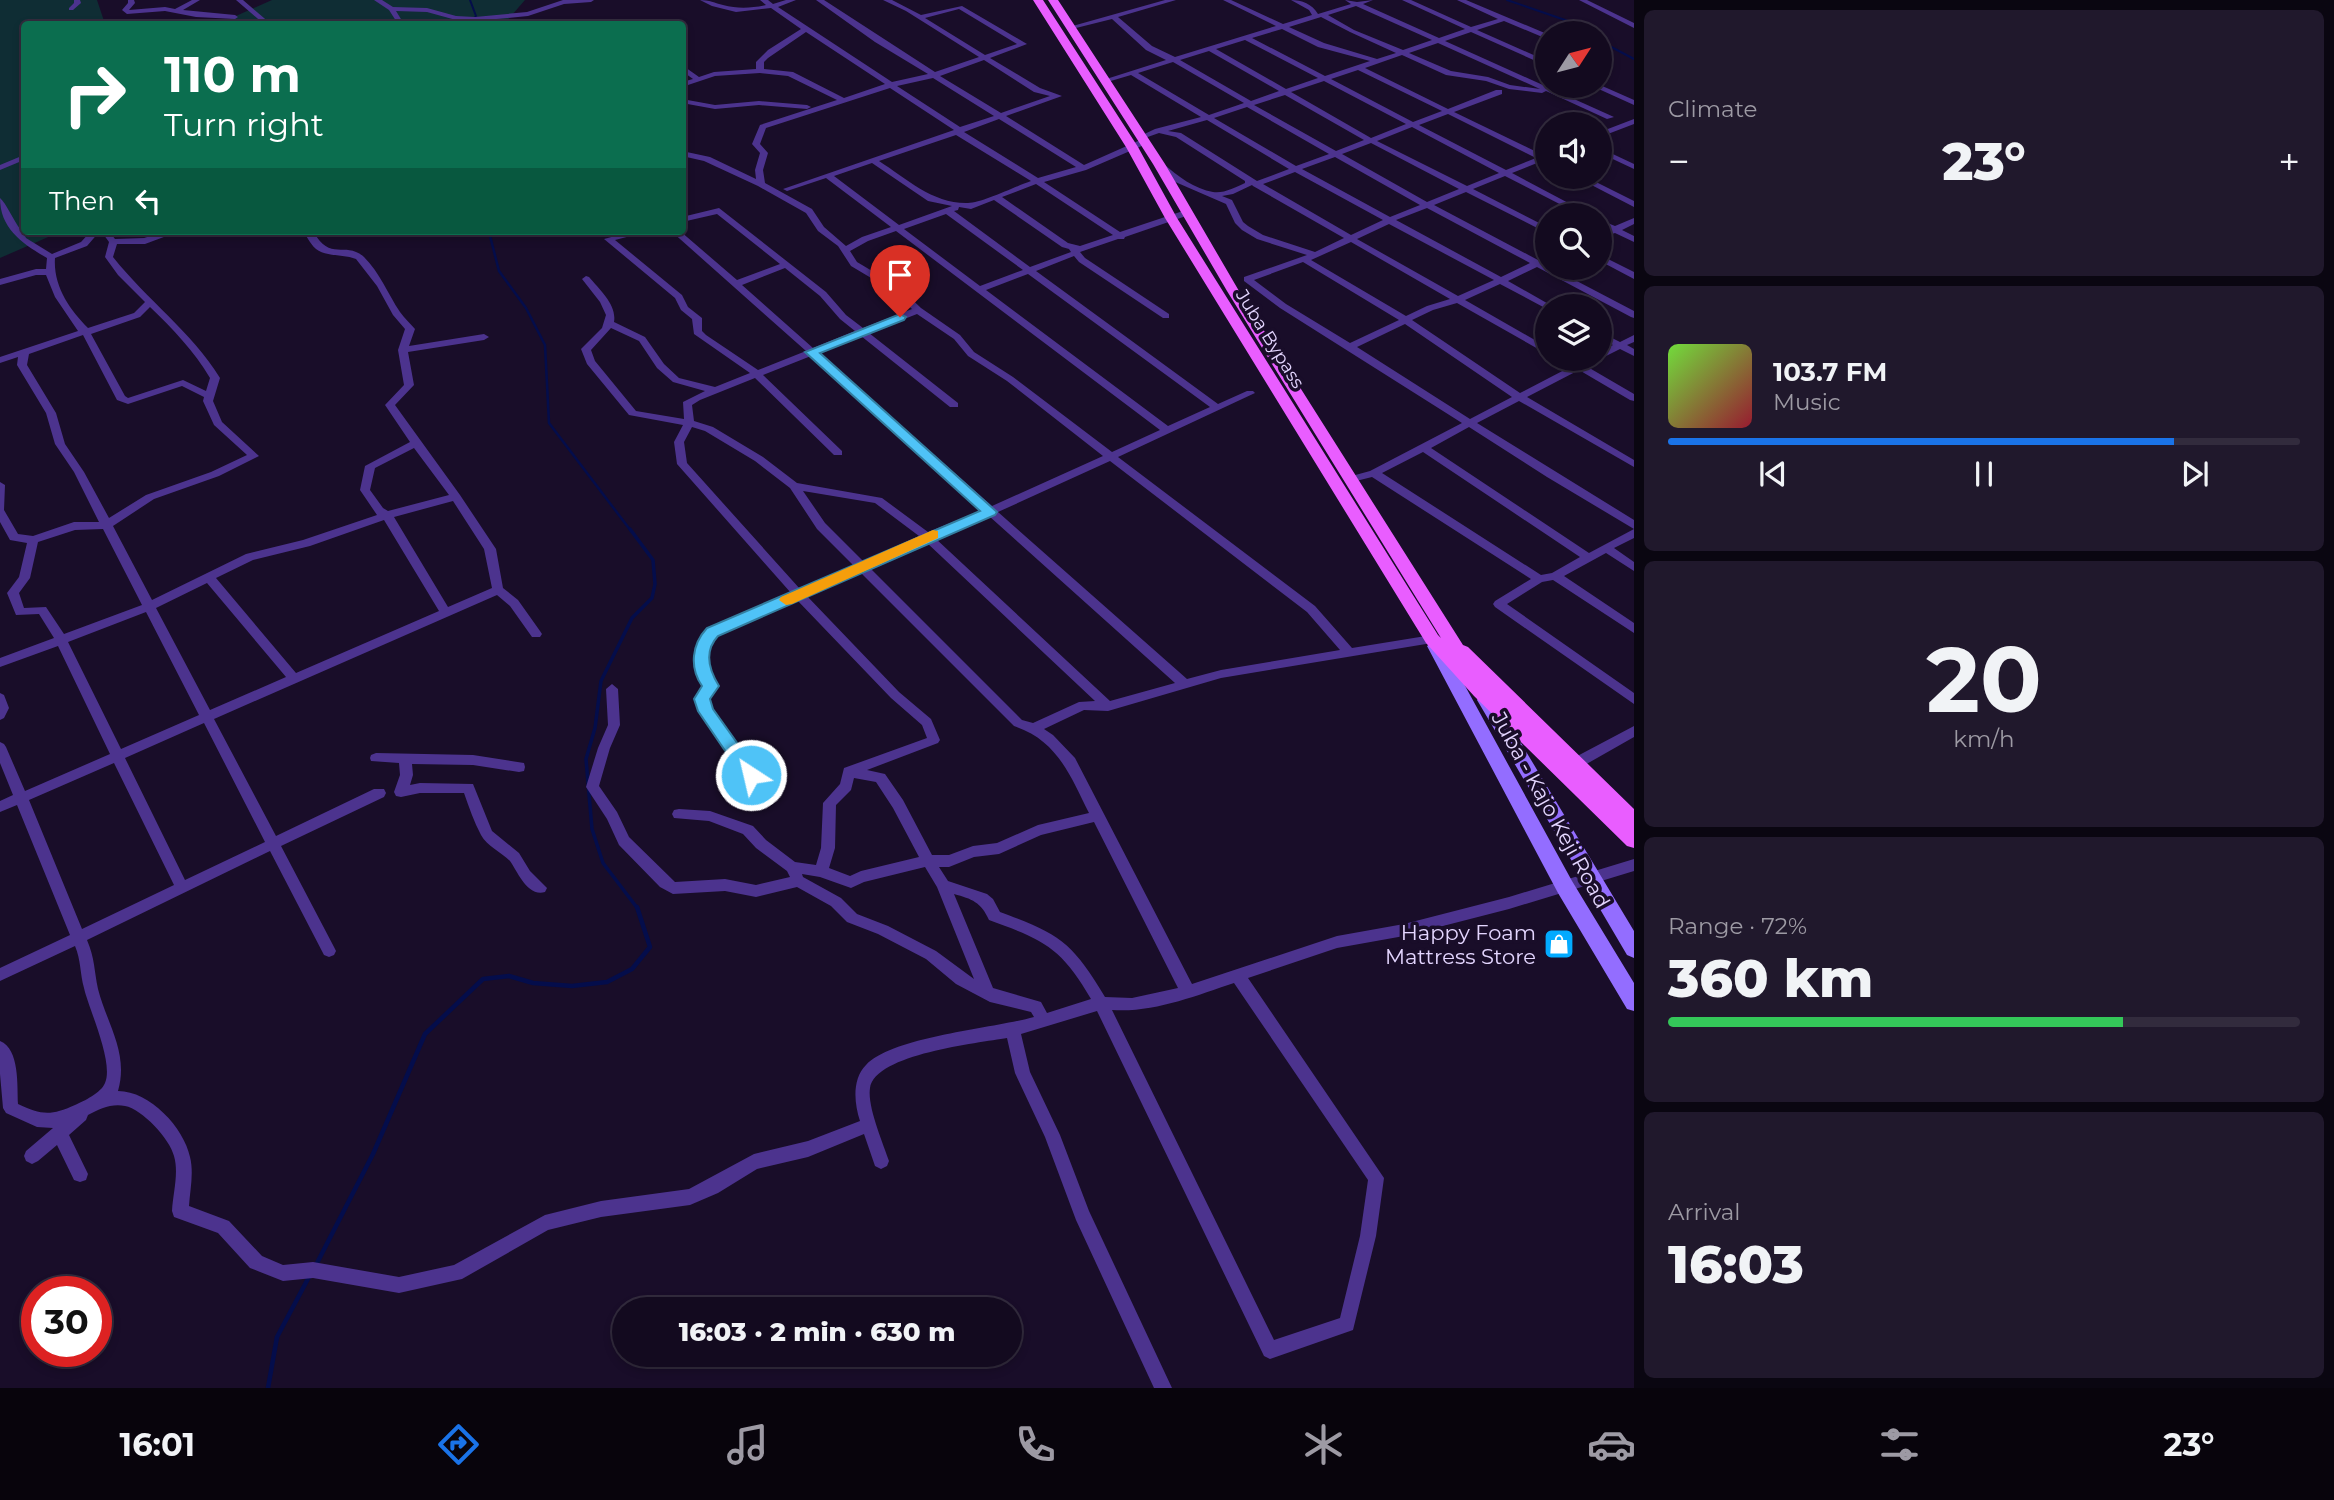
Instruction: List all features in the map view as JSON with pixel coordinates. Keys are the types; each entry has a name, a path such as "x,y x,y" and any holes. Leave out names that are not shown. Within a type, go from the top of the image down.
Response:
{"main road":[{"name":"Juba Bypass","path":"1038,0 1139,142 1158,164 1452,641 1480,691"},
{"name":"Juba Bypass","path":"1053,0 1072,27 1139,142 1171,218 1432,639 1480,691 1634,821"},
{"name":"Juba - Kajo Keji Road","path":"1432,639 1565,887 1634,1002"},
{"name":"Juba Bypass","path":"1452,641 1634,840"},
{"name":"Juba - Kajo Keji Road","path":"1480,691 1634,949"}],"street":[{"path":"71,9 78,3 77,0"},
{"path":"131,0 132,3 125,10 142,20"},
{"path":"239,0 264,21"},
{"path":"377,0 390,9 399,21"},
{"path":"390,9 416,9 474,19 517,16 563,2 590,0"},
{"path":"703,0 725,10 772,6 793,0"},
{"path":"763,0 1121,237"},
{"path":"819,0 1083,168"},
{"path":"786,189 1058,96 1037,90 920,17 886,0"},
{"path":"1072,27 1173,0"},
{"path":"1226,0 1280,28 1321,45 1379,61"},
{"path":"1294,0 1352,32 1457,76 1488,79 1509,87 1535,91"},
{"path":"1348,0 1535,83"},
{"path":"1104,81 1370,0"},
{"path":"1405,0 1535,59"},
{"path":"1460,0 1535,31"},
{"path":"1582,0 1634,26"},
{"path":"178,10 192,1"},
{"path":"761,184 759,170 764,153 756,144 763,127 891,85 935,75 1023,44 960,7 920,17"},
{"path":"129,12 164,9 196,15 235,17"},
{"path":"1114,17 1149,48 1427,205 1535,259"},
{"path":"845,250 856,242 1083,168 1158,131 1210,117 1506,18"},
{"path":"760,71 760,62 770,49 792,40 806,29"},
{"path":"1246,38 1564,203"},
{"path":"1210,49 1368,139 1535,224"},
{"path":"1360,68 1535,153"},
{"path":"686,70 698,79"},
{"path":"686,84 726,73 760,71 790,74 807,85 831,93 842,100"},
{"path":"1131,72 1295,169 1535,299"},
{"path":"1212,195 1244,188 1252,181 1295,169 1368,139 1499,92"},
{"path":"1612,93 1634,103"},
{"path":"1569,98 1600,112"},
{"path":"686,102 715,107 759,103 818,108"},
{"path":"1612,130 1634,121"},
{"path":"1620,126 1634,131"},
{"path":"1158,131 1178,135 1252,181 1535,344"},
{"path":"686,154 707,159 761,184 811,213 821,229 845,250 854,264 896,289 918,310 957,337 971,354 1010,379 1311,609 1348,651"},
{"path":"1612,156 1634,167"},
{"path":"0,168 21,158"},
{"path":"873,160 931,199 962,206"},
{"path":"1535,162 1390,220 1315,255 1247,279 1283,306 1634,525"},
{"path":"1158,164 1176,179 1229,202 1239,223 1259,237 1315,255"},
{"path":"827,175 1168,431"},
{"path":"1604,189 1634,204"},
{"path":"997,198 1166,316"},
{"path":"0,201 5,214 23,240 51,257"},
{"path":"686,219 719,211 823,294 843,317 954,405"},
{"path":"948,211 1218,408"},
{"path":"979,289 1074,251 1186,213"},
{"path":"1614,229 1634,221"},
{"path":"1614,229 1634,239"},
{"path":"51,257 84,244 92,235"},
{"path":"108,235 113,242"},
{"path":"113,242 153,239 164,235"},
{"path":"311,235 314,244 322,250 359,257 381,285 396,313 410,328 403,349 409,385 390,405 456,496 489,549 498,590 514,603 536,634"},
{"path":"627,235 608,239 679,297 687,311 697,318 697,332 757,374 838,453"},
{"path":"680,235 1184,684"},
{"path":"0,485 0,510 14,537 33,540 74,526 106,525 149,497 215,474 254,456 218,423 209,396 215,378 210,368 172,320 127,282 109,257 113,242"},
{"path":"0,360 85,332 50,277 51,257"},
{"path":"1304,259 1406,320 1519,397 1634,464"},
{"path":"1612,264 1634,276"},
{"path":"736,284 785,265"},
{"path":"1350,347 1444,302 1458,300 1535,265"},
{"path":"0,282 36,272 50,277 87,332 121,398 128,401 183,383 209,396"},
{"path":"586,279 609,307 611,324 602,336 586,349 590,362 633,413 689,423 720,435 794,486 821,526 998,704 1018,723 1034,728 1049,738 1070,762 1188,992"},
{"path":"1573,280 1634,315"},
{"path":"87,332 137,315 150,302"},
{"path":"690,401 918,310"},
{"path":"611,324 642,339 660,366 676,380 715,390"},
{"path":"403,349 484,337"},
{"path":"1612,350 1634,338"},
{"path":"1612,342 1634,353"},
{"path":"24,352 22,365 51,413 60,444 79,472 329,951"},
{"path":"1352,479 1374,473 1569,371"},
{"path":"1590,371 1634,398"},
{"path":"687,384 691,394 685,408 689,423 679,442 682,464 799,595 895,695 927,722 933,740 849,772"},
{"path":"751,775 706,711 702,699 711,686 704,677 701,651 704,642 713,632 927,537 990,512 1250,393"},
{"path":"416,443 370,466 365,490 379,511 387,515 446,613"},
{"path":"1424,447 1588,556"},
{"path":"1374,473 1539,579"},
{"path":"794,486 878,500 927,537 1108,706"},
{"path":"0,663 148,607 250,558 456,496"},
{"path":"1634,533 1555,576 1539,579 1499,604 1634,699"},
{"path":"33,540 24,578 13,593 20,612 42,610 61,640 182,887"},
{"path":"1606,548 1634,567"},
{"path":"1555,576 1634,629"},
{"path":"209,578 294,679"},
{"path":"0,807 498,590"},
{"path":"1034,728 1083,705 1108,706 1222,674 1432,639"},
{"path":"612,689 614,725 592,787 632,851 673,888 725,885 756,891 798,881"},
{"path":"0,698 3,708 0,715"},
{"path":"1568,768 1634,731"},
{"path":"0,747 23,797 87,958 91,989 106,1028 115,1074 111,1090 32,1156"},
{"path":"376,758 473,760 519,767"},
{"path":"403,758 407,779 401,792 420,788 468,788 487,834 505,848 525,875 540,888"},
{"path":"849,772 880,778 898,804 943,885 986,990"},
{"path":"821,871 828,848 830,803 846,786 849,772"},
{"path":"0,975 379,793"},
{"path":"680,814 710,816 748,830 761,844 792,867 821,871 851,882 928,861 949,861 973,852 999,848 1038,830 1097,816"},
{"path":"881,1161 869,1125 862,1087 872,1070 891,1057 920,1047 1012,1030 1101,1003 1132,1005 1188,992 1337,942 1404,930 1591,880 1634,865"},
{"path":"792,867 798,881 836,902 852,918 883,930 931,955 961,979 995,997 1036,1007 1043,1020"},
{"path":"943,885 987,901 993,908 994,916 1037,930 1055,940 1081,967 1270,1350 1347,1324 1368,1236 1376,1178 1237,975"},
{"path":"1012,1030 1023,1073 1052,1135 1082,1213 1163,1388"},
{"path":"0,1048 6,1057 11,1108 40,1121 62,1119 93,1104 124,1098 149,1111 174,1138 182,1153 180,1211 223,1227 256,1262 283,1273 313,1270 399,1285 456,1273 545,1223 601,1209 690,1196 712,1187 754,1162 808,1149 869,1125"},
{"path":"60,1132 80,1174"}],"green space":[{"path":"0,0 97,0 104,21 21,21 21,235 53,235 0,258"},
{"path":"272,0 525,0 507,21 225,21"}],"waterway":[{"path":"470,0 476,16 473,21"},
{"path":"1507,0 1568,21"},
{"path":"1612,47 1634,59"},
{"path":"490,235 499,271 526,308 545,345 549,423 631,531"},
{"path":"630,529 653,560 655,584 652,598 632,618 601,681 595,728 586,759 592,829 603,863 637,908"},
{"path":"316,1265 373,1154 425,1034 483,979 509,976 533,983 572,986 607,982 632,969 650,947 637,908"},
{"path":"268,1388 277,1337 310,1275"}],"slow traffic":[{"path":"786,600 933,535"}],"place":[{"name":"Happy Foam Mattress Store","path":"1559,944"}],"route":[{"path":"751,775 706,711 702,699 711,686 704,677 701,651 704,642 713,632 927,537 990,512 811,352 900,317"}]}
